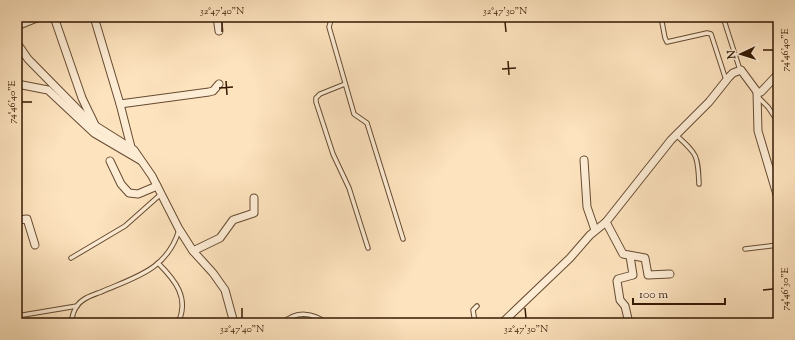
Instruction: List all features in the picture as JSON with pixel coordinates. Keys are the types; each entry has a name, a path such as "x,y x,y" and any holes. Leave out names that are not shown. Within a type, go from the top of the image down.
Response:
{"street":[{"path":"17,26 25,20 39,17"},
{"path":"54,17 82,98 93,118 96,127"},
{"path":"94,17 131,147"},
{"path":"217,17 219,31"},
{"path":"18,45 54,86 96,127 131,147 157,186 179,229 193,251 225,290 234,323"},
{"path":"502,323 570,258 595,230 606,222 676,135 709,102 726,80 733,73 740,70 757,94 759,137 778,198"},
{"path":"757,94 761,92 778,74"},
{"path":"17,84 48,90 94,133 141,160"},
{"path":"120,104 209,92 219,84"},
{"path":"584,160 588,207 595,230"},
{"path":"110,161 120,184 129,193 138,194 157,186"},
{"path":"193,251 220,238 233,220 254,213 254,198"},
{"path":"17,220 26,220 35,245"},
{"path":"606,222 622,252 630,256 645,258 648,275 670,274"},
{"path":"629,323 625,306 620,300 617,281 618,279 632,275 630,256"}],"lane":[{"path":"337,17 331,20 329,27 345,84 354,114 357,118 365,121 368,127 403,239"},
{"path":"661,17 667,42 707,33 711,34 726,80"},
{"path":"723,17 740,70"},
{"path":"345,84 320,94 316,98 316,102 333,154 349,188 368,248"},
{"path":"757,94 778,122"},
{"path":"676,135 695,153 698,162 699,184"},
{"path":"71,258 125,226 161,194"},
{"path":"17,316 77,306 88,297 140,276 158,263 171,250 179,229"},
{"path":"745,249 766,248 778,245"},
{"path":"158,263 176,282 181,294 182,313 178,323"},
{"path":"71,323 77,306"},
{"path":"475,323 473,310 477,306"},
{"path":"283,323 294,316 305,314 319,317 327,323"}]}
